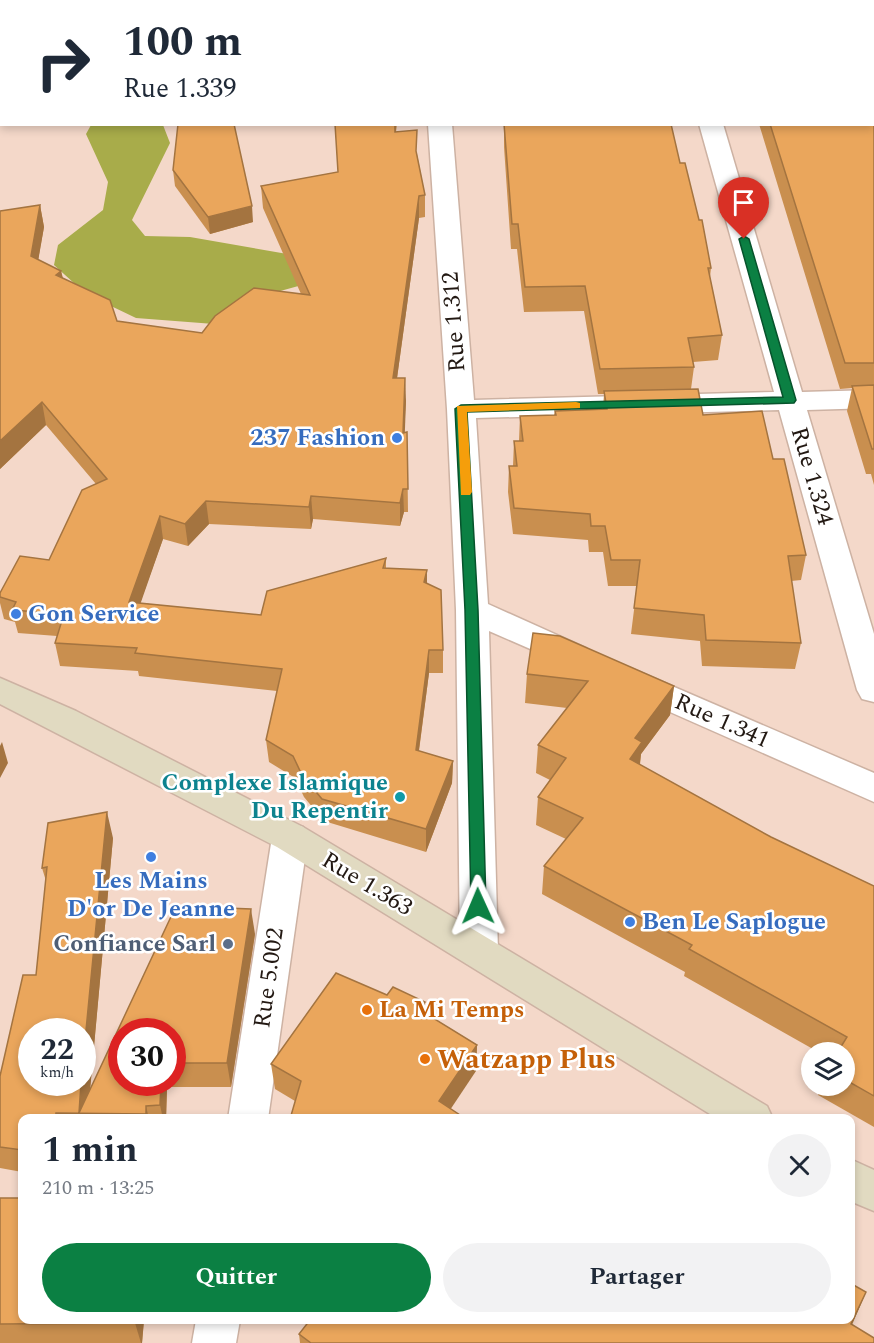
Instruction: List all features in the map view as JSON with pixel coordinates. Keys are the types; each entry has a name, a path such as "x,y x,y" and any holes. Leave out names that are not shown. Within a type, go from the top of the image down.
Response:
{"main road":[{"name":"Rue 1.363","path":"0,690 64,720 290,837 745,1114"},
{"path":"855,1181 874,1192"}],"street":[{"name":"Rue 1.312","path":"440,126 461,409 472,610 479,952"},
{"name":"Rue 1.324","path":"712,126 874,690"},
{"path":"461,409 874,399"},
{"name":"Rue 1.341","path":"472,610 874,788"},
{"name":"Rue 5.002","path":"249,1114 290,837"},
{"path":"214,1343 217,1324"}],"shaded area":[{"path":"90,126 163,126 170,143 132,220 145,236 190,237 293,255 302,285 237,303 214,324 136,318 86,294 54,265 58,245 103,210 108,182 86,134"}],"building":[{"path":"178,126 234,126 252,206 208,217 173,170"},
{"path":"335,126 395,126 395,132 417,130 416,151 425,195 419,196 393,378 405,378 403,433 407,432 408,489 403,489 400,503 311,496 309,507 206,501 185,524 160,516 129,602 261,615 267,591 386,558 383,568 427,570 424,582 441,590 443,650 429,650 416,750 453,761 426,829 322,799 302,775 293,756 266,740 282,669 135,653 137,648 55,643 64,614 12,610 16,602 0,597 20,556 49,560 82,490 107,479 42,402 0,441 0,211 40,205 31,256 61,271 56,275 110,300 117,321 202,333 215,316 254,288 310,295 261,186 338,172"},
{"path":"504,126 671,126 680,163 685,163 699,220 702,220 711,268 708,268 722,335 688,338 694,367 600,369 585,286 525,287 518,224 512,224"},
{"path":"771,126 874,126 874,363 845,363"},
{"path":"874,385 874,449 872,449 852,386"},
{"path":"698,389 703,415 762,411 773,459 784,459 806,555 788,556 801,643 706,640 704,615 634,608 640,560 611,560 605,526 591,526 590,514 514,508 509,466 517,466 514,441 523,441 520,416 556,415 555,411 607,409 604,391"},
{"path":"533,633 560,636 674,686 635,738 642,742 630,759 771,837 874,886 874,1096 855,1085 855,1042 844,1042 847,1037 689,949 692,945 544,866 583,818 538,797 566,758 538,745 588,681 527,674"},
{"path":"107,812 87,1018 18,1018 18,1096 80,1096 79,1113 87,1096 96,1096 96,1077 108,1051 108,1096 160,1096 160,1105 146,1106 146,1114 18,1114 18,1149 0,1147 0,1076 23,975 36,975 47,867 42,868 48,823"},
{"path":"176,906 251,909 227,1063 186,1063 186,1018 124,1018"},
{"path":"336,973 387,995 393,987 425,1002 420,1010 477,1045 439,1101 458,1114 291,1114 301,1081 271,1064"},
{"path":"0,1198 18,1198 18,1324 0,1324"},
{"path":"855,1286 866,1292 855,1315"},
{"path":"307,1324 851,1324 874,1338 874,1343 311,1343 299,1334"}],"slow traffic":[{"path":"465,492 461,409 576,406"}],"place":[{"name":"237 Fashion","path":"397,438"},
{"name":"Gon Service","path":"16,614"},
{"name":"Complexe Islamique Du Repentir","path":"400,797"},
{"name":"Les Mains D'or De Jeanne","path":"151,857"},
{"name":"Ben Le Saplogue","path":"630,922"},
{"name":"Confiance Sarl","path":"228,944"},
{"name":"La Mi Temps","path":"367,1010"},
{"name":"Watzapp Plus","path":"425,1059"}],"route":[{"path":"478,906 472,610 461,409 790,400 744,239"}]}
